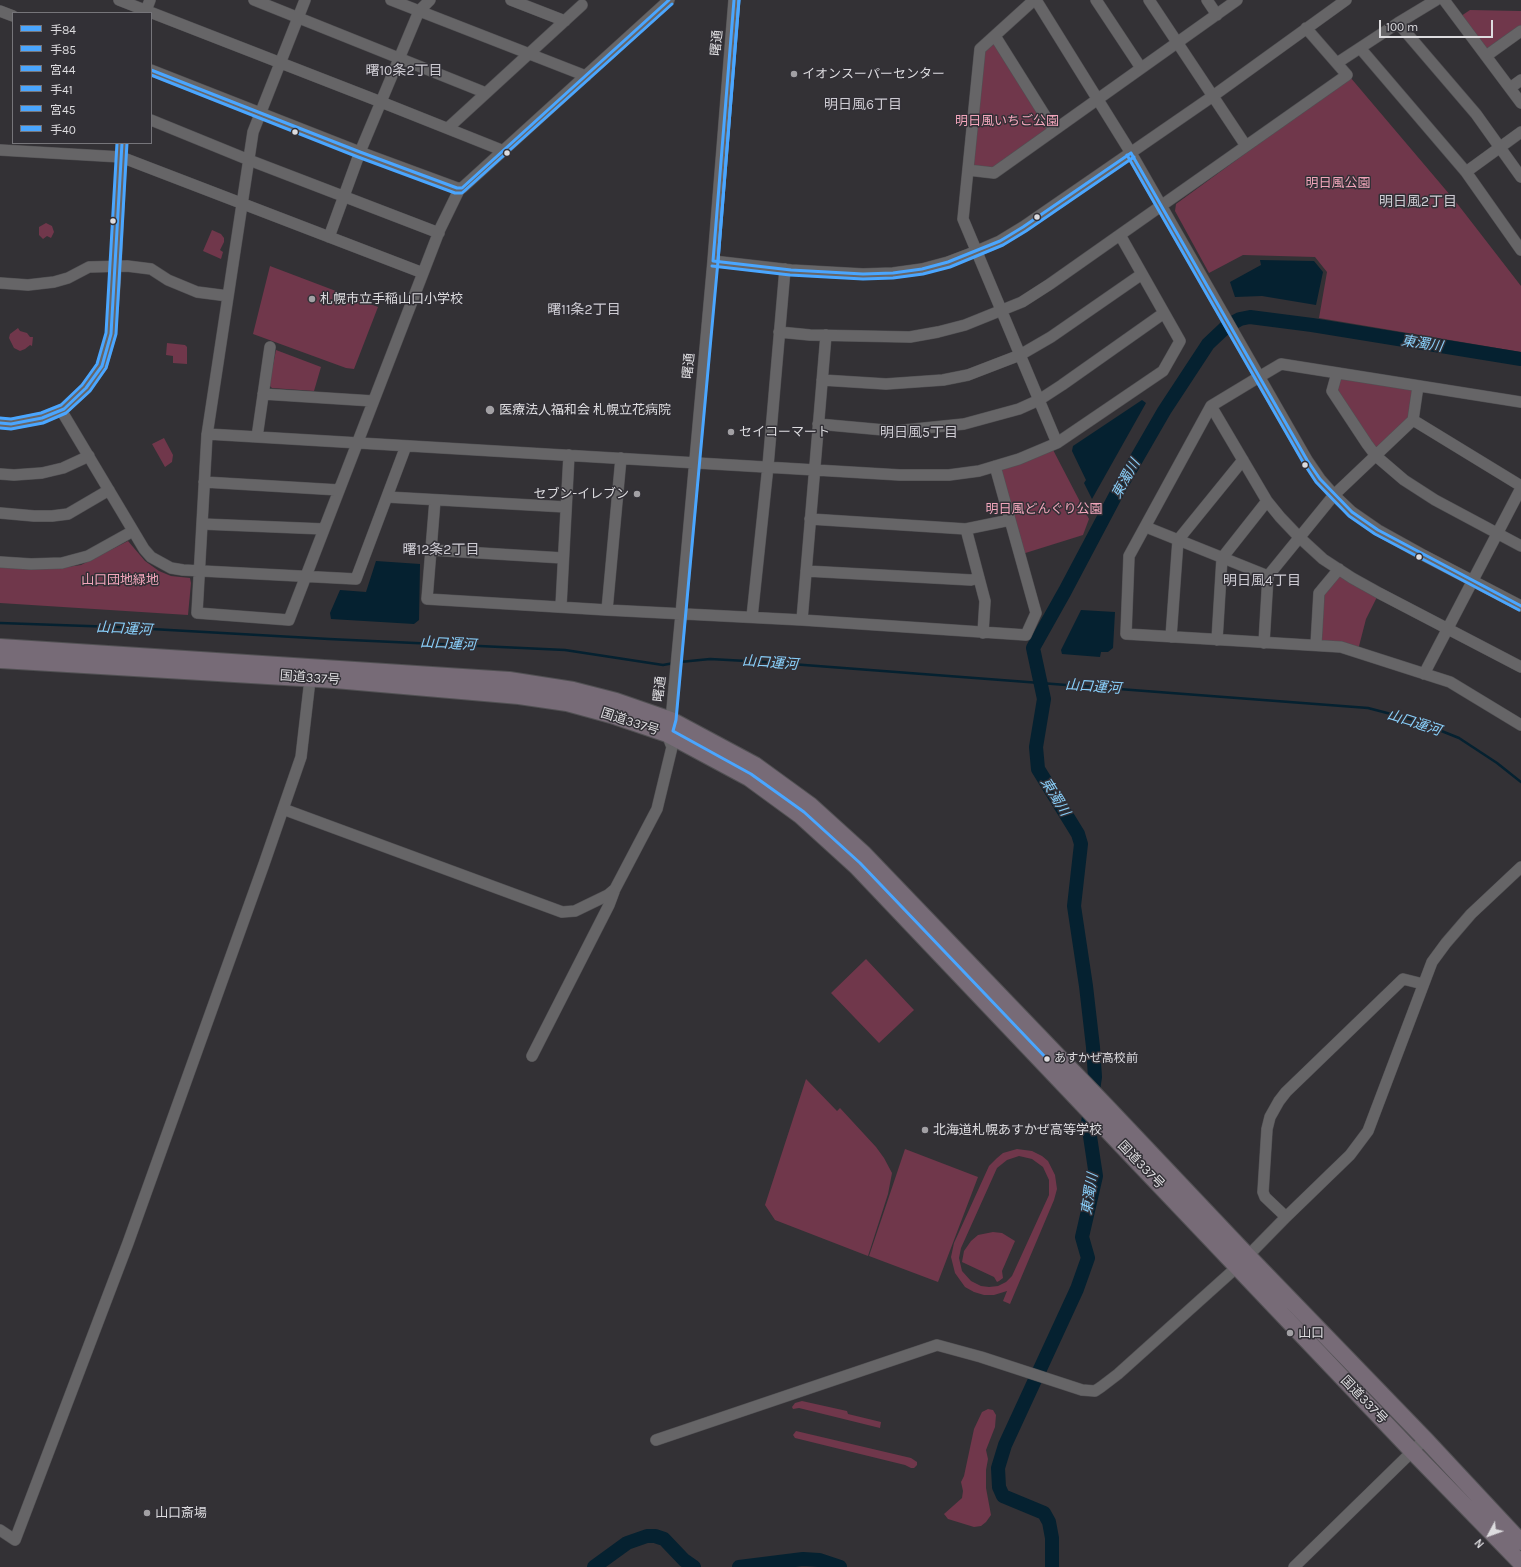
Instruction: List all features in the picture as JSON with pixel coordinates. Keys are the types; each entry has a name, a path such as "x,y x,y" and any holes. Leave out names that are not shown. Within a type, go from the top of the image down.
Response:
{"highway":[{"name":"国道337号","path":"0,647 311,673"},
{"name":"国道337号","path":"0,660 509,680 572,690 609,699 755,766 810,806 864,854 1107,1107 1412,1451 1521,1563"},
{"name":"国道337号","path":"669,727 749,778 800,816 856,866 1101,1124 1425,1439 1521,1542"}],"street":[{"path":"119,0 145,12 150,0"},
{"path":"254,0 486,93"},
{"path":"305,0 253,132 207,434 197,613 289,620 438,233 460,188"},
{"path":"391,0 586,76"},
{"path":"329,237 360,152 419,11 430,0"},
{"path":"511,0 565,21"},
{"path":"152,70 360,152 460,188 467,185 669,0"},
{"name":"曙通","path":"532,1056 609,905 615,889 657,809 672,747 669,727 678,651 713,262 734,0"},
{"path":"1057,443 978,251 963,219 980,49 1035,0 1131,153 1307,460 1320,479 1352,512 1378,530 1521,606"},
{"path":"1096,0 1141,68"},
{"path":"1149,0 1246,146"},
{"path":"1207,0 1217,14"},
{"path":"968,170 994,173 1237,0"},
{"path":"713,262 832,273 893,273 922,269 978,251 1023,228 1213,96 1346,0"},
{"path":"1337,64 1398,23 1436,0"},
{"path":"1444,0 1521,103"},
{"path":"448,128 582,5"},
{"path":"0,11 12,16"},
{"path":"152,15 281,63 504,151"},
{"path":"1398,23 1476,114 1521,178"},
{"path":"779,332 826,335 910,337 965,325 1022,302 1050,284 1347,75 1306,28"},
{"path":"1486,56 1521,31"},
{"path":"994,36 1054,130"},
{"path":"1360,48 1466,172 1521,250"},
{"path":"1510,88 1521,80"},
{"path":"152,120 249,160 438,233"},
{"path":"1466,172 1521,132"},
{"path":"0,423 11,424 42,418 61,410 86,388 102,366 111,334 122,144"},
{"path":"0,150 121,157 423,273"},
{"path":"207,434 900,474 949,475 979,471 1019,459 1057,443 1163,372 1180,341 1120,235"},
{"path":"0,283 28,285 54,282 68,278 89,267 127,266 151,269 168,280 197,292 228,296"},
{"path":"752,617 768,466 785,269"},
{"path":"822,380 886,384 943,380 968,375 1020,355 1051,337 1142,274"},
{"path":"818,424 895,431 964,424 1019,409 1039,400 1062,386 1164,313"},
{"path":"802,620 826,335"},
{"path":"257,437 270,347"},
{"path":"1521,402 1281,364 1211,406 1129,556 1126,634 1341,647 1450,682 1521,725"},
{"path":"1337,373 1332,391 1376,456 1404,480 1435,500 1521,546"},
{"path":"1264,643 1268,576 1334,495 1413,420 1418,386"},
{"path":"263,394 374,401"},
{"path":"1211,406 1267,501 1299,537 1323,559 1339,570 1521,667"},
{"path":"61,410 144,549 151,556 171,568 183,570 356,579 406,446"},
{"path":"1413,420 1521,487 1424,674"},
{"path":"561,606 570,455"},
{"path":"0,474 14,475 42,473 63,468 89,456"},
{"path":"607,610 621,458"},
{"path":"1171,637 1178,540 1243,460"},
{"path":"436,500 427,599 802,620 1026,635 1036,613 994,466"},
{"path":"204,482 339,490"},
{"path":"0,513 34,516 68,514 109,490"},
{"path":"387,497 566,507"},
{"path":"1217,640 1222,558 1267,501"},
{"path":"810,518 966,529 1010,520"},
{"path":"202,524 324,529"},
{"path":"1146,526 1268,576"},
{"path":"966,529 985,601 983,633"},
{"path":"0,562 31,564 62,563 88,556 133,531"},
{"path":"431,550 564,558"},
{"path":"1316,645 1319,594 1339,570"},
{"path":"806,571 971,580 979,578"},
{"path":"0,1530 16,1540 128,1243 301,757 311,673"},
{"path":"283,808 562,912 575,912 608,895 615,889"},
{"path":"656,1440 933,1346 942,1345 1082,1390 1095,1391 1118,1374 1243,1262 1286,1217 1350,1155 1368,1131 1432,962 1471,914 1521,868"},
{"path":"1286,1217 1265,1197 1263,1192 1267,1129 1270,1117 1279,1101 1286,1092 1404,979 1423,984"},
{"path":"1294,1567 1425,1439"}],"green space":[{"path":"1470,10 1521,11 1521,31 1486,56 1458,18"},
{"name":"明日風いちご公園","path":"995,36 1054,130 994,173 968,170 980,49"},
{"name":"明日風公園","path":"1350,77 1456,202 1521,286 1521,352 1319,318 1327,272 1315,257 1243,255 1209,273 1175,211 1176,204"},
{"path":"46,223 52,226 54,232 51,238 47,236 43,239 39,235 39,227"},
{"path":"212,230 221,234 224,238 224,242 220,250 223,252 221,259 203,251"},
{"path":"270,266 378,307 354,369 346,368 253,334"},
{"path":"18,328 20,331 27,333 30,337 33,337 32,346 30,345 20,351 14,348 9,338 10,334"},
{"path":"167,343 185,345 187,347 187,364 173,363 173,356 166,355"},
{"path":"276,350 321,367 314,391 272,388 269,385"},
{"path":"1337,373 1418,386 1413,420 1376,456 1332,391"},
{"path":"164,438 173,455 172,462 165,467 152,444"},
{"name":"明日風どんぐり公園","path":"1051,446 1089,519 1083,535 1019,555 995,466"},
{"name":"山口団地緑地","path":"128,541 145,561 159,571 171,576 190,578 191,583 188,615 0,603 0,566 53,569 81,565"},
{"path":"1338,574 1377,597 1366,619 1358,650 1319,643 1325,592"},
{"path":"866,959 914,1010 879,1043 831,993"},
{"path":"806,1079 837,1111 840,1108 876,1147 892,1173 888,1194 868,1256 775,1220 765,1205"},
{"path":"905,1149 978,1177 938,1282 869,1256"},
{"path":"1017,1149 1032,1151 1042,1156 1048,1161 1055,1175 1057,1189 1054,1200 1010,1304 1003,1301 1007,1291 994,1295 984,1295 965,1287 955,1273 951,1257 954,1243 989,1166 1003,1153","holes":["1019,1156 1032,1159 1043,1167 1049,1180 1049,1195 1012,1276 1006,1282 998,1286 981,1286 971,1281 962,1271 959,1258 961,1248 997,1168 1007,1160"]},
{"path":"993,1232 1002,1233 1015,1241 1002,1271 1003,1278 997,1282 994,1277 962,1262 964,1251 971,1241 978,1235"},
{"path":"802,1401 847,1411 848,1414 881,1422 880,1428 799,1408 793,1409 792,1407 795,1403"},
{"path":"988,1409 993,1410 996,1415 995,1427 986,1450 988,1459 986,1470 986,1488 991,1515 981,1526 974,1527 948,1519 944,1514 962,1498 963,1491 961,1482 964,1476 974,1429 982,1412"},
{"path":"796,1431 911,1458 917,1462 917,1465 914,1468 911,1468 905,1465 795,1438 793,1435"}],"water":[{"path":"1260,260 1314,261 1323,272 1316,305 1262,296 1235,297 1230,282 1261,265"},
{"path":"1142,400 1146,403 1092,499 1084,483 1086,480 1072,451 1073,446"},
{"path":"376,561 420,564 419,620 414,624 331,619 330,613 340,590 366,592"},
{"path":"1081,610 1115,612 1113,648 1108,652 1101,652 1100,657 1062,654 1061,650"}],"waterway":[{"name":"東濁川","path":"1052,1567 1052,1538 1049,1522 1044,1513 1003,1496 999,1487 998,1468 1005,1445 1077,1289 1088,1258 1082,1237 1096,1176 1088,1123 1095,1077 1086,986 1074,906 1081,844 1078,834 1038,769 1036,747 1044,699 1033,648 1119,489 1164,411 1208,344 1227,326 1240,319 1250,317 1312,325 1521,359"},
{"name":"山口運河","path":"0,623 116,627 565,650 663,665 674,663"},
{"name":"山口運河","path":"680,662 710,659 765,662 1368,708 1414,720 1459,738 1497,763 1521,782"},
{"name":"東濁川","path":"594,1567 627,1543 647,1536 655,1536 664,1539 684,1560 694,1567"},
{"name":"東濁川","path":"739,1567 803,1559 819,1560 840,1567"}],"transit line":[{"name":"手41","path":"152,70 360,152 457,188 462,188 669,0"},
{"name":"手84","path":"713,261 734,0"},
{"name":"手85","path":"718,261 739,0"},
{"name":"宮44","path":"739,0 718,261 676,720 673,731 751,774 804,812 860,863 1048,1060"},
{"name":"宮45","path":"152,75 358,157 455,193 462,193 672,4"},
{"name":"手40","path":"0,418 11,419 41,413 61,405 82,385 97,364 106,333 117,144"},
{"name":"手41","path":"0,423 11,424 42,418 64,409 86,388 102,366 111,334 122,144"},
{"name":"宮45","path":"0,428 11,429 43,423 66,413 90,391 106,368 116,334 127,144"},
{"name":"手84","path":"1131,153 1307,460 1320,479 1352,512 1378,530 1521,606"},
{"name":"手84","path":"713,261 791,270 863,274 893,273 922,269 948,262 1000,241 1023,227 1131,153"},
{"name":"手85","path":"1127,155 1303,462 1316,482 1349,516 1375,534 1519,610"},
{"name":"手85","path":"712,266 790,275 863,279 893,278 923,274 950,267 1003,245 1026,231 1134,157"}],"place":[{"name":"イオンスーパーセンター","path":"794,74"},
{"name":"札幌市立手稲山口小学校","path":"312,299"},
{"name":"医療法人福和会 札幌立花病院","path":"490,410"},
{"name":"セイコーマート","path":"731,432"},
{"name":"セブン-イレブン","path":"637,494"},
{"name":"あすかぜ高校前","path":"1047,1059"},
{"name":"北海道札幌あすかぜ高等学校","path":"925,1130"},
{"name":"山口","path":"1290,1333"},
{"name":"山口斎場","path":"147,1513"}],"district":[{"name":"曙10条2丁目","path":"404,71"},
{"name":"明日風6丁目","path":"863,105"},
{"name":"明日風2丁目","path":"1418,202"},
{"name":"曙11条2丁目","path":"584,310"},
{"name":"明日風5丁目","path":"919,433"},
{"name":"曙12条2丁目","path":"441,550"},
{"name":"明日風4丁目","path":"1262,581"}]}
